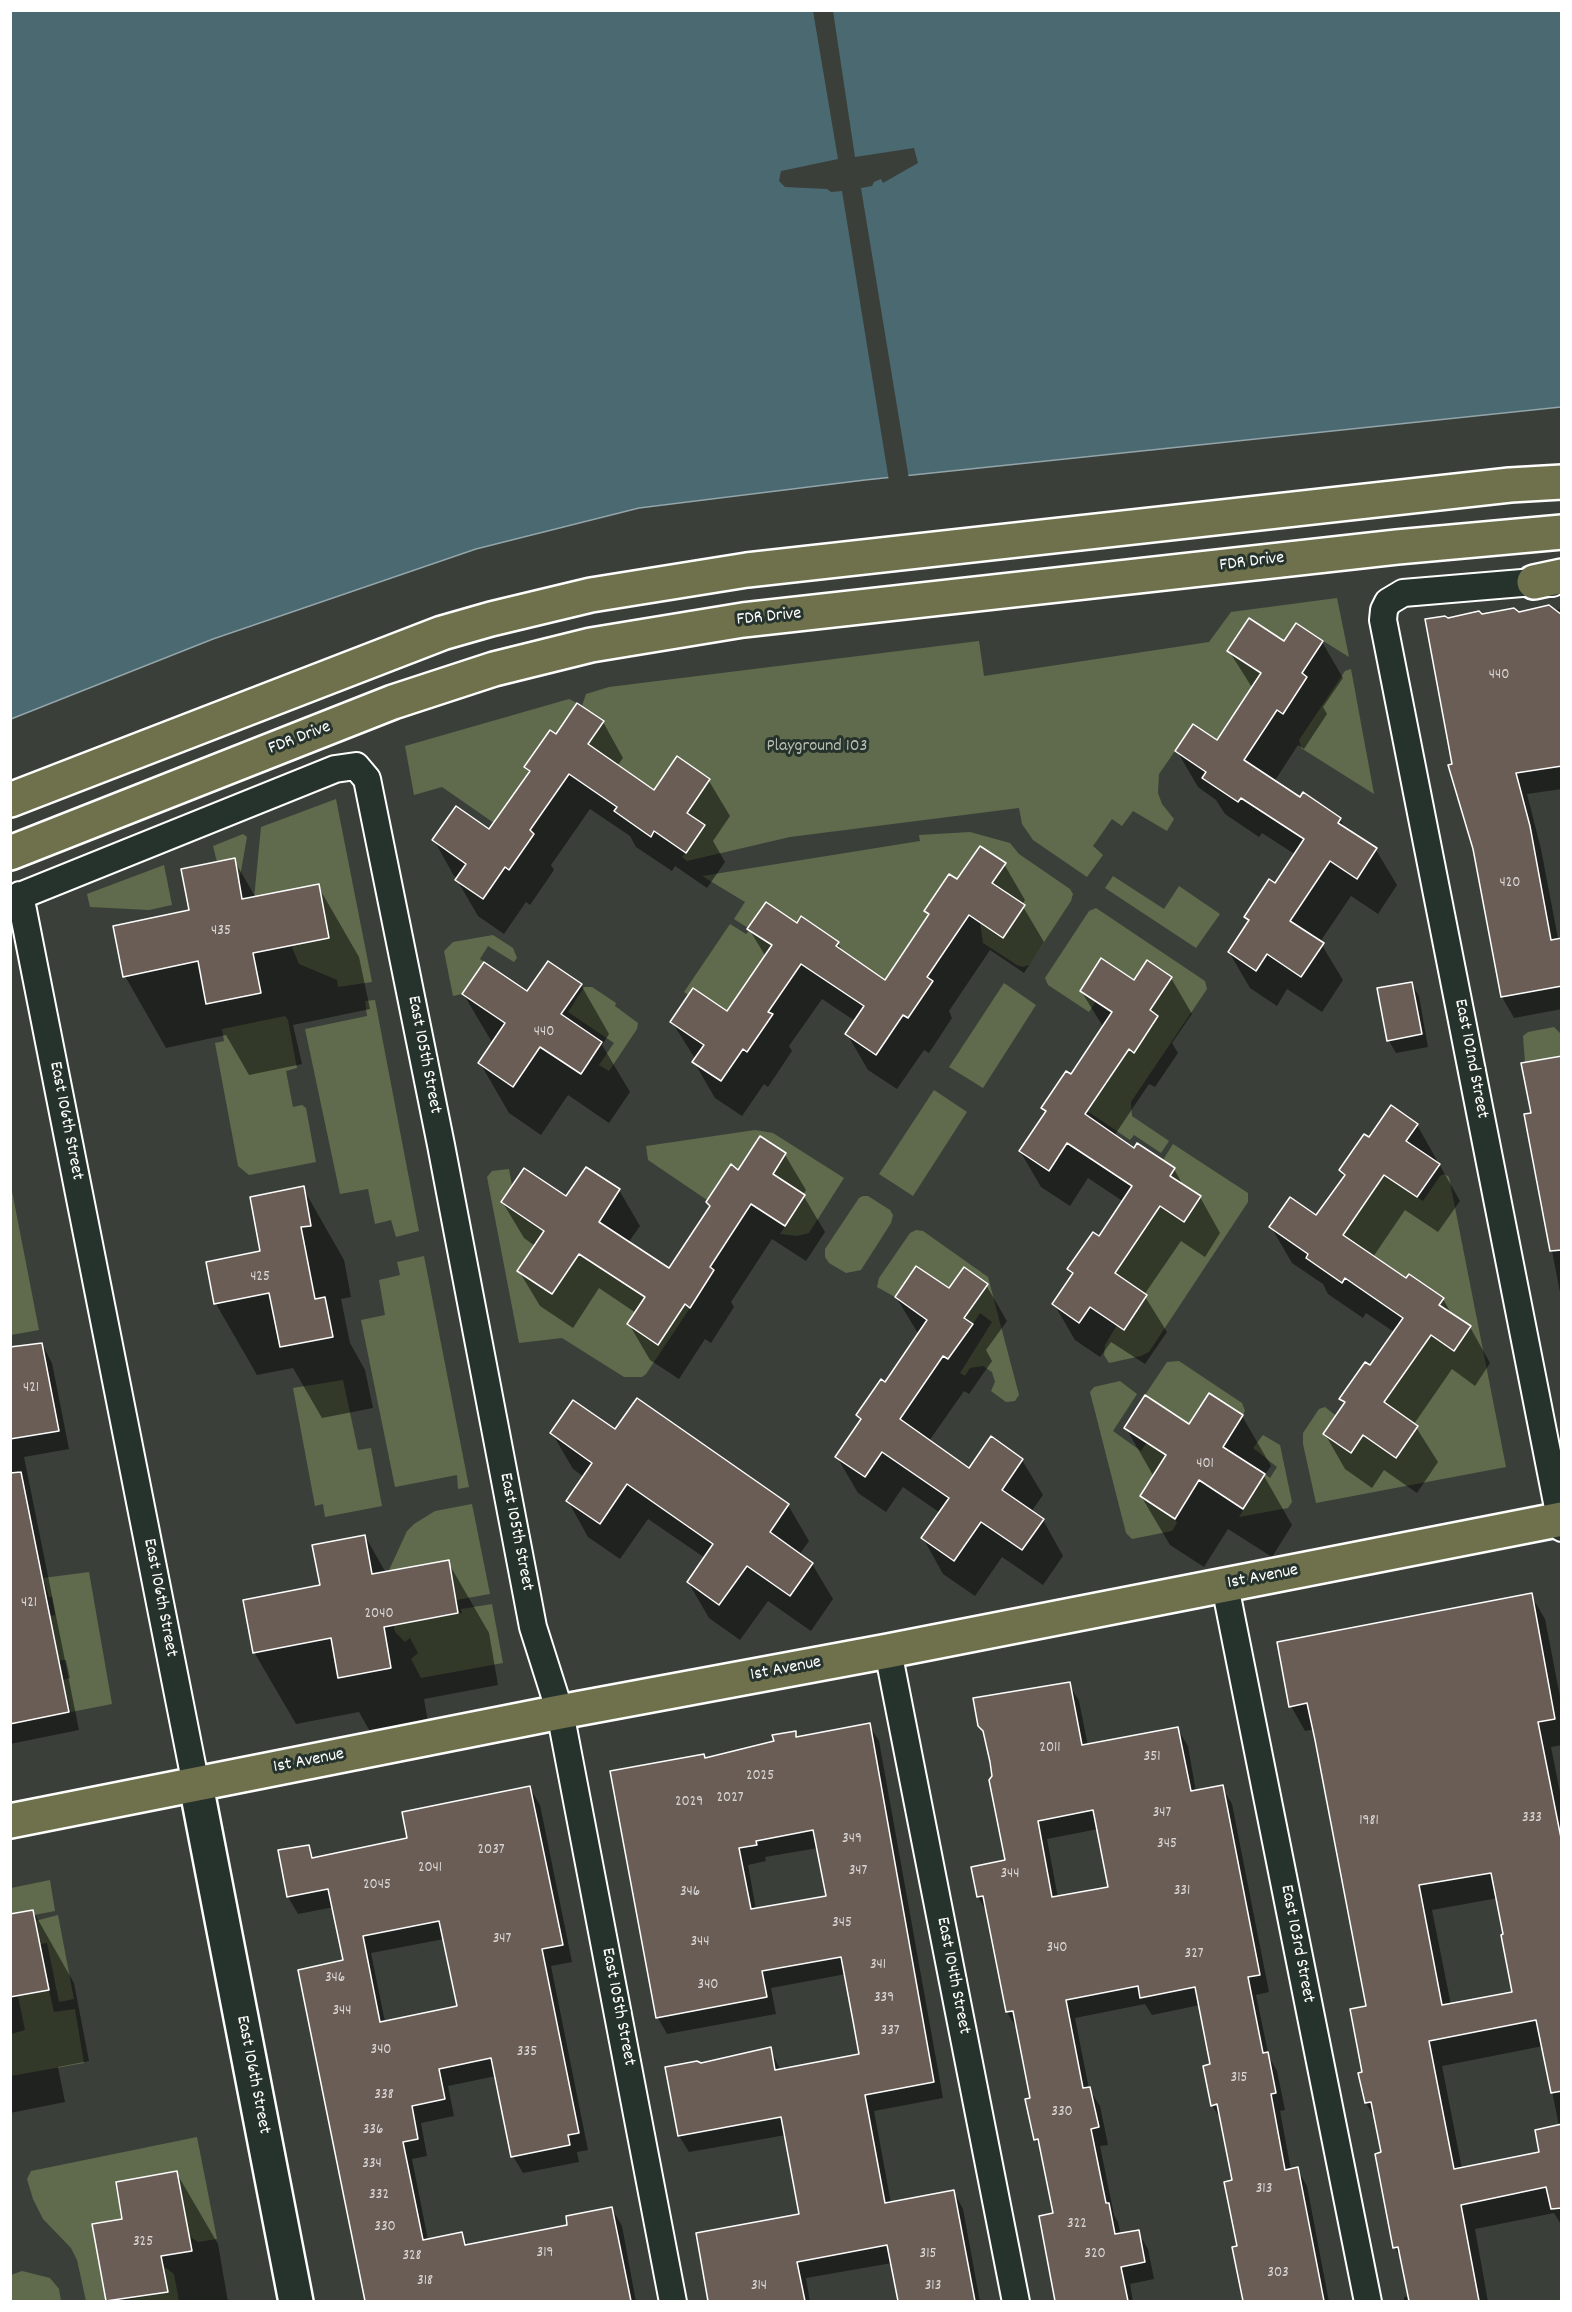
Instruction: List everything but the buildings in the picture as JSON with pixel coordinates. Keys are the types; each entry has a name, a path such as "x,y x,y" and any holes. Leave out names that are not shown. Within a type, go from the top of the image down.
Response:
{"main road":[{"path":"10,800 411,644 491,619 591,595 747,570 1510,485 1562,482"},
{"name":"FDR Drive","path":"10,853 393,702 494,669 591,645 743,620 1408,546 1562,532"},
{"name":"1st Avenue","path":"10,1821 560,1712 1561,1522"},
{"name":"East 106th Street","path":"196,1785 296,2301"}],"street":[{"name":"East 102nd Street","path":"1552,580 1415,591 1396,596 1388,602 1383,620 1561,1522"},
{"name":"East 105th Street","path":"15,897 335,770 356,766 361,770 370,790 533,1627 560,1712 673,2301"},
{"name":"East 106th Street","path":"15,897 196,1785"},
{"name":"East 103rd Street","path":"1225,1586 1368,2301"},
{"name":"East 104th Street","path":"888,1651 1016,2301"}],"green space":[{"name":"Playground 103","path":"1337,598 1349,657 1296,624 1284,641 1249,618 1227,651 1261,673 1217,740 1193,725 1159,774 1158,793 1162,804 1174,819 1167,831 1133,811 1122,826 1112,819 1093,846 1103,855 1087,877 1033,840 1022,824 1019,808 790,837 687,861 682,857 705,825 687,813 710,779 677,757 654,790 588,744 604,721 582,706 586,694 609,687 979,641 984,676 1209,642 1231,612"},
{"path":"1351,669 1374,794 1301,748 1299,740 1345,671"},
{"path":"569,699 577,703 556,734 550,730 524,767 530,771 494,823 442,787 414,795 405,746"},
{"path":"336,799 372,982 338,987 337,980 299,964 291,945 329,937 318,884 254,899 261,827"},
{"path":"970,832 1010,843 1019,854 1070,889 1073,894 1071,901 1029,965 1023,967 1017,965 983,943 980,923 1003,938 992,883 1005,863 980,846 957,879 949,874 924,911 929,914 885,980 836,946 839,942 802,916 797,923 766,902 748,928 734,919 745,902 702,876 920,841 919,835"},
{"path":"243,834 247,837 239,882 235,859 217,862 213,846"},
{"path":"164,865 172,905 149,910 90,907 87,894"},
{"path":"1113,876 1164,909 1179,886 1220,914 1196,948 1105,888"},
{"path":"1096,908 1205,981 1207,989 1131,1102 1132,1116 1169,1141 1161,1153 1134,1135 1130,1140 1087,1111 1129,1049 1134,1052 1158,1016 1150,1010 1172,977 1147,960 1134,980 1101,958 1080,991 1096,1001 1089,1012 1048,985 1045,978 1089,911"},
{"path":"730,924 746,934 750,930 772,945 727,1011 693,988 688,995 684,992"},
{"path":"493,935 513,948 517,958 514,962 488,946 480,959 484,962 462,994 453,996 444,951 453,942"},
{"path":"1004,983 1036,1005 983,1088 949,1067"},
{"path":"584,987 592,987 616,1003 615,1006 638,1023 637,1029 609,1071 599,1065 614,1043 568,1012"},
{"path":"375,1000 419,1231 396,1237 391,1220 375,1224 368,1189 340,1194 305,1029 367,1016 365,1001"},
{"path":"285,1016 288,1020 297,1068 286,1071 293,1107 302,1105 306,1108 316,1162 249,1175 238,1166 215,1043 224,1041 222,1029"},
{"path":"1554,1027 1561,1034 1561,1056 1525,1062 1523,1036 1528,1032"},
{"path":"934,1090 967,1112 913,1196 879,1174"},
{"path":"755,1130 773,1133 844,1178 809,1233 797,1236 780,1234 805,1195 773,1174 786,1153 760,1136 738,1170 730,1165 707,1200 648,1160 646,1146"},
{"path":"1173,1144 1248,1193 1248,1202 1149,1352 1109,1363 1104,1355 1105,1345 1117,1325 1124,1329 1147,1295 1115,1273 1160,1206 1184,1222 1201,1197 1170,1176 1175,1168 1163,1160"},
{"path":"509,1169 512,1186 501,1203 544,1231 518,1270 579,1254 645,1297 627,1324 685,1304 690,1308 642,1377 624,1377 562,1338 519,1343 487,1177 492,1171"},
{"path":"1444,1174 1449,1177 1506,1467 1316,1503 1303,1444 1303,1433 1319,1409 1325,1407 1335,1415 1323,1434 1351,1453 1363,1435 1396,1458 1418,1426 1384,1402 1431,1335 1470,1326 1439,1305 1444,1298 1409,1274 1406,1278 1343,1235 1384,1175 1423,1201 1440,1176"},
{"path":"11,1186 39,1330 10,1335"},
{"path":"868,1196 890,1210 893,1215 891,1223 861,1270 846,1273 829,1263 825,1257 825,1249 859,1198"},
{"path":"916,1230 923,1231 988,1277 1019,1395 1015,1401 1006,1402 991,1391 995,1382 992,1372 983,1366 970,1368 965,1376 960,1373 992,1322 980,1313 973,1324 964,1318 987,1283 964,1267 949,1288 916,1266 895,1297 877,1287 879,1278 910,1233"},
{"path":"424,1256 469,1487 458,1489 457,1475 395,1487 361,1320 385,1315 379,1280 400,1275 397,1262"},
{"path":"1179,1361 1242,1403 1245,1411 1243,1415 1209,1393 1189,1424 1145,1395 1167,1362"},
{"path":"343,1380 358,1450 371,1448 382,1506 325,1517 323,1504 315,1506 293,1388"},
{"path":"1120,1381 1137,1394 1113,1431 1141,1451 1147,1442 1166,1455 1140,1496 1175,1519 1177,1523 1172,1531 1132,1539 1126,1533 1090,1392 1094,1387"},
{"path":"1263,1435 1280,1445 1292,1502 1288,1508 1239,1517 1265,1474 1270,1478 1277,1467 1253,1448"},
{"path":"472,1504 490,1594 456,1600 384,1581 407,1531 414,1524 435,1511"},
{"path":"89,1572 112,1704 71,1712 63,1680 70,1678 66,1660 59,1660 50,1616 55,1615 52,1597 49,1597 43,1578"},
{"path":"492,1604 503,1663 421,1678 411,1659 418,1653 410,1638 405,1642 395,1632 392,1619 423,1620 462,1613 461,1609"},
{"path":"50,1880 55,1911 34,1915 33,1910 11,1914 11,1888"},
{"path":"58,1915 74,1999 59,2002 47,1943 40,1944 35,1921"},
{"path":"49,1990 54,2012 75,2009 84,2063 11,2076 11,2034 25,2030 18,1996"},
{"path":"197,2137 217,2239 198,2242 189,2236 177,2171 116,2182 122,2219 92,2224 106,2301 86,2301 77,2260 71,2248 43,2219 33,2199 27,2179 31,2171"},
{"path":"163,2266 174,2274 179,2301 116,2302 167,2292"},
{"path":"22,2271 50,2278 59,2289 61,2301 11,2301 11,2275"}],"water":[{"path":"11,11 1561,11 1561,407 865,480 639,508 476,549 213,639 11,719"}],"pier":[{"path":"813,11 833,11 855,157 914,148 918,163 883,183 881,179 874,182 872,186 861,188 909,479 889,481 842,191 785,187 779,181 781,171 838,159"}]}
